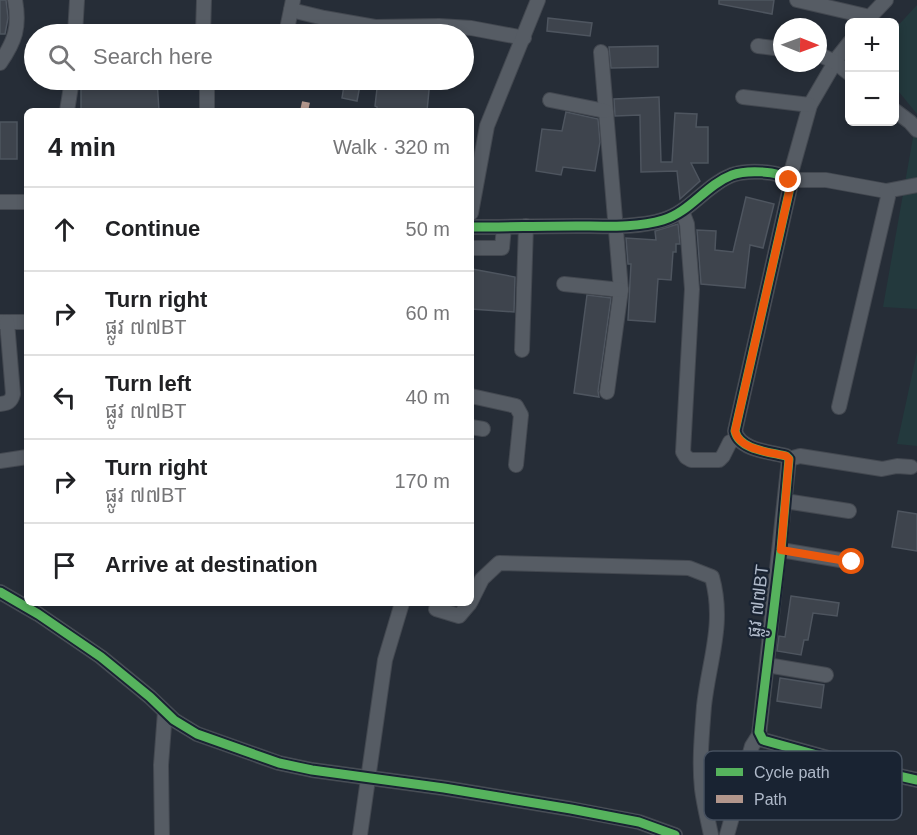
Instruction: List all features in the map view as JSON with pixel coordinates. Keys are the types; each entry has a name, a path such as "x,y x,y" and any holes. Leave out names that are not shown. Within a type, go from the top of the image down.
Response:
{"street":[{"path":"0,63 13,44 17,26 15,0"},
{"path":"75,24 76,0"},
{"path":"203,24 204,0"},
{"path":"474,197 487,126 538,0"},
{"path":"796,0 861,18"},
{"path":"870,18 886,0"},
{"path":"288,24 292,5 324,18 349,24"},
{"path":"474,29 524,38"},
{"path":"758,46 773,48"},
{"path":"845,48 810,105 789,180 790,188 735,431 737,439 748,446 786,456 789,459 800,456 882,469 897,466 910,467"},
{"path":"601,52 621,290 607,392"},
{"path":"827,58 847,72"},
{"path":"67,108 70,90"},
{"path":"207,90 207,108"},
{"path":"743,97 810,105"},
{"path":"550,100 605,111"},
{"path":"899,114 917,130"},
{"path":"474,227 616,226 663,220 682,211 703,193 732,174 779,173 789,180 826,180 886,191 917,185"},
{"path":"839,407 888,197 886,191"},
{"path":"0,202 24,202"},
{"path":"682,211 687,224 692,289 683,452 691,460 719,460 730,442 737,439"},
{"path":"522,350 526,226"},
{"path":"474,248 502,248 504,227"},
{"path":"564,284 621,290"},
{"path":"0,404 8,403 13,394 3,322 24,322"},
{"path":"474,397 519,408 521,415 516,465"},
{"path":"0,461 24,457"},
{"name":"ផ្លូវ ៧៧BT","path":"751,751 759,735 781,550 789,459"},
{"path":"785,501 849,511"},
{"path":"781,550 852,562"},
{"path":"474,594 482,579 499,563 689,568 712,577 717,593 718,621 705,704 702,747 704,799"},
{"path":"0,592 24,606"},
{"path":"24,606 100,657 174,720 197,734 279,763 368,779 455,790 571,809 639,822 675,835"},
{"path":"360,835 385,660 401,606"},
{"path":"436,609 459,616 467,606"},
{"path":"767,665 826,675"},
{"path":"162,835 161,765 165,712"},
{"path":"759,735 763,740 803,751"},
{"path":"902,777 917,780"},
{"path":"708,820 711,835"},
{"name":"ផ្លូវ ៧៧BT","path":"727,835 731,820"}],"green space":[{"path":"917,5 917,114 899,92 899,25"},
{"path":"917,115 917,309 883,307"},
{"path":"917,352 917,446 897,444"}],"building":[{"path":"0,0 6,0 8,18 5,34 0,34"},
{"path":"719,0 774,0 772,14 719,4"},
{"path":"548,18 592,23 590,36 547,31"},
{"path":"658,46 658,67 611,68 609,47"},
{"path":"81,90 158,90 159,108 81,108"},
{"path":"343,90 359,90 357,101 342,98"},
{"path":"377,90 429,90 427,108 377,108 375,106"},
{"path":"659,97 661,162 672,162 675,113 697,114 696,127 708,127 708,163 691,163 700,181 680,199 677,171 641,172 640,115 615,116 614,99"},
{"path":"566,112 598,119 600,142 595,171 563,167 561,175 536,171 542,129 562,131"},
{"path":"0,122 17,122 17,159 0,159"},
{"path":"746,197 774,204 763,248 750,245 745,288 701,284 697,230 716,231 715,250 733,252"},
{"path":"678,224 680,244 676,244 676,252 673,252 671,280 658,279 655,322 628,320 631,264 628,264 626,238 656,240 655,231"},
{"path":"474,269 515,277 514,312 474,309"},
{"path":"587,295 611,298 599,397 574,393"},
{"path":"898,511 917,514 917,551 892,547"},
{"path":"791,596 839,603 837,616 813,613 808,640 804,640 801,655 777,651 779,636 785,637"},
{"path":"780,678 824,685 821,708 777,701"}],"marked path":[{"path":"305,108 306,102"}],"cycle path":[{"path":"474,227 642,224 673,216 714,185 732,175 762,172 778,174 789,180 790,188 735,431 742,442 749,446 786,456 789,459 781,550 759,732 763,740 803,751"},
{"path":"0,592 24,606"},
{"path":"24,606 101,657 174,720 197,734 279,763 571,809 639,822 675,835"},
{"path":"902,777 917,780"}],"route":[{"path":"789,180 790,188 735,431 737,439 748,446 786,456 789,459 781,550 852,562"}]}
